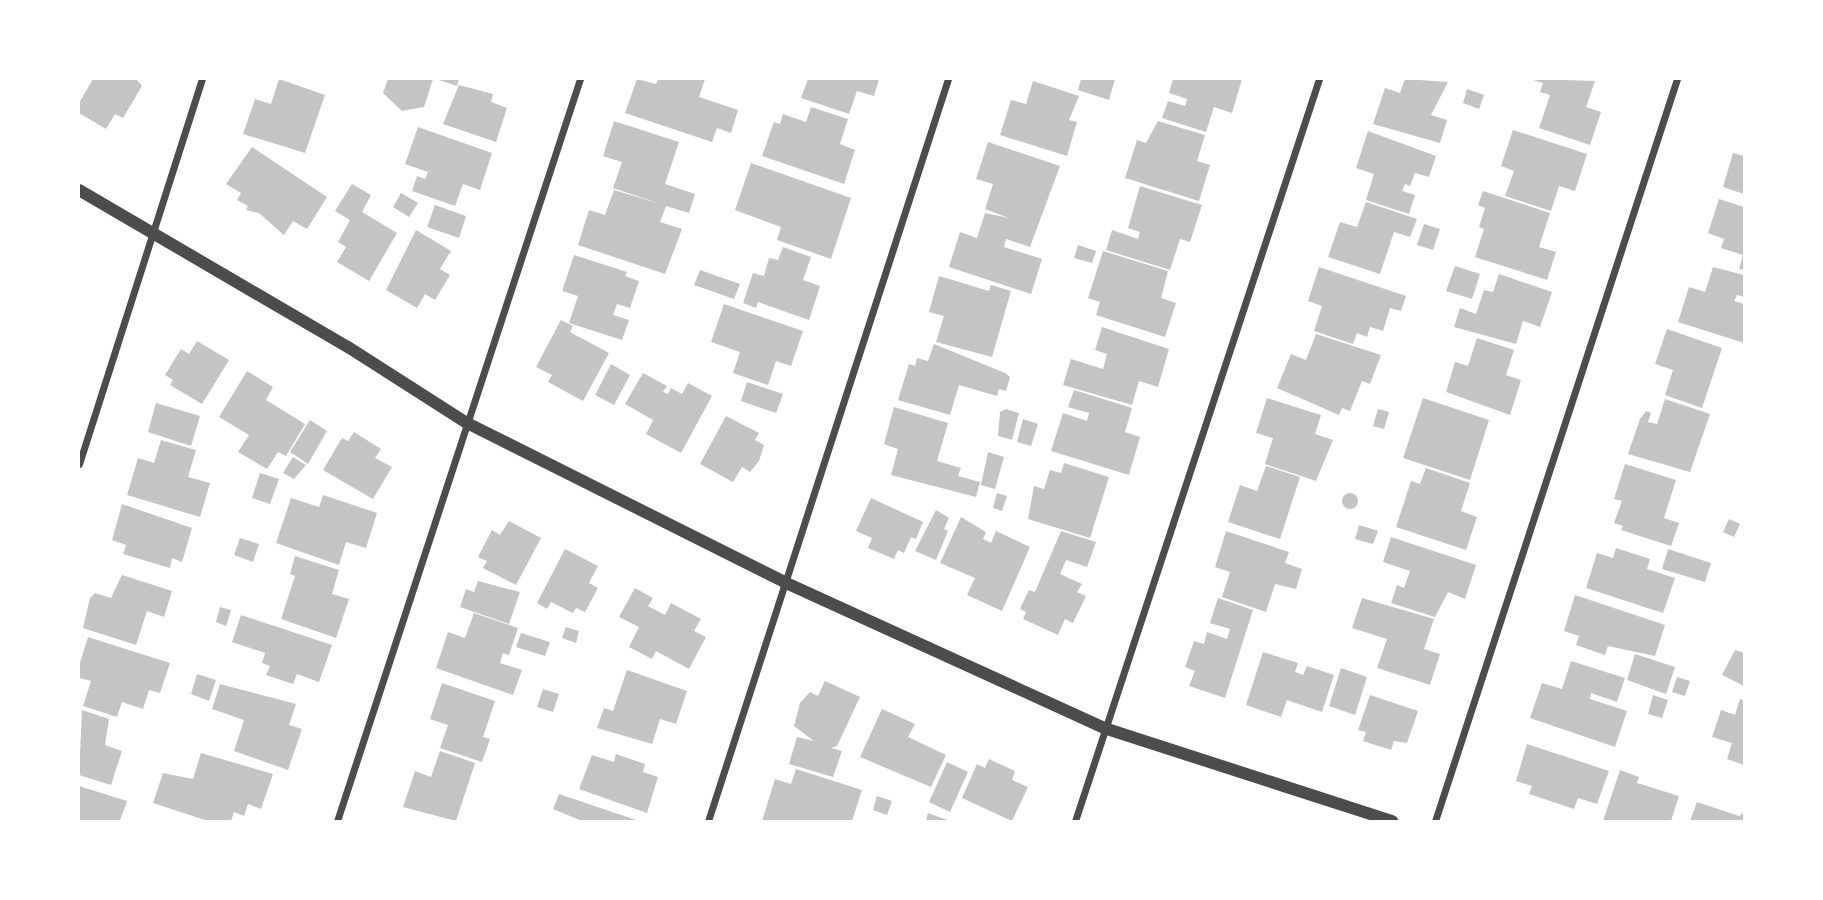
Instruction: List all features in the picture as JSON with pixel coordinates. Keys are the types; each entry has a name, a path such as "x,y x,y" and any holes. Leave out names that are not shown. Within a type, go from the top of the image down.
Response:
{"street":[{"path":"79,464 202,79"},
{"path":"337,821 580,79"},
{"path":"708,821 948,79"},
{"path":"1075,821 1319,79"},
{"path":"1436,821 1677,79"},
{"path":"79,190 348,346 467,423 784,582 1104,727 1392,821"}],"building":[{"path":"93,79 136,79 142,86 123,118 115,114 106,129 79,113 79,103"},
{"path":"279,79 325,95 305,153 243,134 255,99 271,104"},
{"path":"388,79 433,79 424,107 402,111 383,93"},
{"path":"436,79 459,79 457,86"},
{"path":"637,79 656,84 658,79 705,79 699,97 738,110 731,133 717,128 712,142 625,113"},
{"path":"808,79 879,79 874,96 857,91 849,114 801,98"},
{"path":"1081,79 1115,79 1109,100 1078,90"},
{"path":"1173,79 1242,79 1232,113 1214,107 1206,132 1162,118 1168,101 1185,106 1187,99 1169,93"},
{"path":"1405,79 1448,82 1431,115 1447,120 1440,143 1373,124 1385,88 1400,93"},
{"path":"1530,79 1595,81 1586,107 1601,112 1590,145 1539,128 1550,95 1540,92 1543,83"},
{"path":"1033,81 1079,96 1069,120 1077,122 1067,156 1000,135 1011,100 1026,104"},
{"path":"459,85 493,94 491,102 507,108 496,142 443,124"},
{"path":"1467,89 1484,95 1479,109 1463,103"},
{"path":"811,107 848,119 840,144 855,150 844,184 762,156 774,122 780,124 783,114 806,122"},
{"path":"614,121 679,142 665,184 695,194 689,213 666,206 660,222 682,229 665,274 578,245 589,210 605,215 614,190 661,204 613,188 622,162 603,156"},
{"path":"1158,121 1205,135 1197,161 1210,165 1199,201 1125,178 1137,140 1146,143"},
{"path":"418,127 492,153 480,190 463,184 455,206 412,191 417,176 425,179 428,172 405,164"},
{"path":"1513,130 1587,154 1575,191 1559,186 1551,211 1505,196 1514,171 1501,166"},
{"path":"1368,131 1436,156 1429,177 1415,173 1410,186 1405,184 1402,191 1415,195 1409,214 1366,200 1374,174 1356,168"},
{"path":"988,142 1060,166 1030,247 1006,239 1004,247 1042,259 1031,294 949,267 960,232 977,238 985,213 1009,218 985,209 993,184 976,179"},
{"path":"252,147 327,197 307,229 293,221 284,235 259,213 246,210 248,206 237,200 241,193 226,184"},
{"path":"1733,153 1744,156 1744,194 1723,187"},
{"path":"751,163 851,198 831,259 777,240 781,227 735,210"},
{"path":"352,184 371,195 362,212 397,233 369,281 337,262 346,247 338,242 350,220 335,211"},
{"path":"1140,186 1202,205 1190,242 1180,239 1170,270 1106,250 1112,230 1138,239 1140,232 1128,228"},
{"path":"1483,191 1550,213 1539,247 1556,252 1547,280 1475,257 1484,229 1479,227 1485,208 1478,205"},
{"path":"401,193 418,203 409,217 393,207"},
{"path":"1719,199 1744,207 1744,270 1739,269 1743,255 1721,248 1724,239 1708,233"},
{"path":"1366,202 1417,219 1410,237 1394,232 1380,274 1328,257 1340,222 1357,227"},
{"path":"435,205 466,216 459,238 427,227"},
{"path":"1424,224 1440,229 1433,250 1417,245"},
{"path":"416,230 451,251 440,269 450,275 435,300 425,294 417,308 386,290"},
{"path":"1078,245 1096,251 1092,263 1074,258"},
{"path":"783,247 811,257 803,280 820,286 809,320 758,302 756,308 743,303 753,273 764,276 769,258 778,260"},
{"path":"1103,251 1168,271 1161,298 1176,303 1165,337 1096,315 1100,302 1088,298"},
{"path":"574,255 627,272 625,276 639,281 630,308 617,304 613,315 629,320 622,340 569,323 578,296 562,291"},
{"path":"1455,266 1480,274 1472,299 1446,291"},
{"path":"1319,267 1406,296 1401,311 1390,308 1383,331 1370,327 1367,337 1357,333 1353,344 1314,331 1322,306 1308,301"},
{"path":"1713,267 1744,275 1744,297 1737,295 1734,301 1744,304 1744,343 1678,322 1689,287 1705,292"},
{"path":"700,270 740,284 734,299 694,285"},
{"path":"1499,274 1552,292 1540,327 1523,321 1516,344 1454,327 1460,308 1476,314 1484,290 1493,292"},
{"path":"939,276 989,291 991,285 1011,291 992,357 936,342 944,316 929,312"},
{"path":"724,304 803,331 791,366 776,361 768,385 733,373 740,352 711,342"},
{"path":"561,320 573,326 570,332 609,353 583,401 548,382 552,375 536,367"},
{"path":"1102,327 1169,349 1158,387 1139,381 1132,405 1063,385 1071,359 1103,369 1107,354 1095,350"},
{"path":"1667,329 1722,348 1702,408 1665,395 1673,370 1655,364"},
{"path":"1316,334 1381,355 1370,384 1362,381 1350,411 1342,408 1339,415 1277,388 1291,354 1306,360"},
{"path":"1477,338 1514,350 1506,375 1521,380 1510,415 1446,392 1455,362 1468,366"},
{"path":"197,341 229,360 202,404 170,385 173,380 165,375 181,349 189,354"},
{"path":"934,344 1005,373 1010,377 1006,391 999,389 997,396 959,385 950,415 898,400 909,364 915,366 917,358 928,361"},
{"path":"611,364 630,375 614,405 595,395"},
{"path":"247,371 273,387 266,400 305,424 286,456 278,452 267,469 238,452 249,435 219,417"},
{"path":"643,373 667,386 663,392 668,394 671,388 682,394 688,383 712,396 681,453 646,434 653,420 625,404"},
{"path":"747,382 783,394 776,413 741,401"},
{"path":"1074,390 1132,408 1125,432 1140,437 1129,475 1051,451 1063,413 1087,421 1089,413 1068,407"},
{"path":"1267,398 1321,415 1315,434 1333,440 1316,481 1265,464 1273,438 1256,433"},
{"path":"1423,398 1489,420 1470,480 1403,458"},
{"path":"1665,399 1710,414 1690,472 1628,454 1640,419 1646,411 1651,413 1648,422 1657,424"},
{"path":"156,403 200,416 191,446 148,432"},
{"path":"894,407 948,423 937,461 961,468 958,476 980,482 976,497 891,475 898,449 884,444"},
{"path":"1006,409 1019,413 1012,440 998,436 1000,412"},
{"path":"1378,409 1389,412 1384,429 1373,426"},
{"path":"726,416 759,433 755,440 764,445 759,461 750,472 742,467 733,482 700,464"},
{"path":"1023,419 1038,424 1031,446 1017,442"},
{"path":"310,420 327,431 308,464 290,452"},
{"path":"354,432 381,449 375,458 392,467 373,499 323,470 342,438 348,441"},
{"path":"161,440 196,450 188,477 210,483 200,517 127,495 138,458 154,463"},
{"path":"988,452 1004,457 995,489 981,485"},
{"path":"293,457 306,465 294,479 283,473"},
{"path":"1064,463 1109,477 1090,538 1028,519 1034,486 1044,489 1050,470 1061,473"},
{"path":"1625,464 1676,480 1664,518 1679,523 1671,546 1621,530 1623,526 1614,523 1622,501 1614,499"},
{"path":"1266,466 1300,477 1280,539 1228,522 1240,485 1257,491"},
{"path":"1426,468 1470,483 1461,511 1477,517 1466,550 1396,527 1411,481 1420,484"},
{"path":"260,473 279,479 270,504 252,498"},
{"path":"997,493 1007,496 1002,511 993,508"},
{"path":"1347,493 1353,493 1358,501 1356,507 1347,509 1342,504 1342,498"},
{"path":"323,495 377,513 366,548 346,542 339,565 276,543 291,498 319,507"},
{"path":"871,498 923,522 916,539 911,537 904,553 898,550 894,559 868,548 872,538 856,531"},
{"path":"122,504 192,528 182,562 172,558 170,568 123,554 126,545 112,540"},
{"path":"936,510 949,518 944,529 948,531 936,560 915,551"},
{"path":"961,517 986,532 983,539 991,543 996,531 1030,547 1002,611 967,595 975,578 940,563"},
{"path":"1729,519 1740,524 1734,537 1723,532"},
{"path":"509,521 541,538 516,585 483,568 487,561 478,557 492,530 500,535"},
{"path":"1359,525 1378,531 1373,544 1355,539"},
{"path":"1061,531 1096,542 1087,567 1066,560 1060,574 1082,584 1077,592 1086,596 1073,623 1065,619 1058,635 1023,619 1026,612 1020,609 1029,590 1035,592"},
{"path":"1226,531 1289,552 1285,563 1302,569 1296,589 1275,584 1266,612 1222,597 1230,572 1215,567"},
{"path":"1391,537 1476,565 1465,599 1448,592 1435,617 1391,603 1397,585 1404,588 1410,571 1383,562"},
{"path":"240,538 259,544 253,562 234,555"},
{"path":"1616,548 1650,559 1647,569 1675,578 1663,613 1586,588 1597,553 1613,558"},
{"path":"565,549 598,566 589,583 598,588 585,612 576,608 573,613 551,602 547,609 537,603"},
{"path":"1668,549 1711,563 1705,582 1662,569"},
{"path":"295,556 339,570 332,594 349,599 336,638 281,619 295,576 290,574"},
{"path":"122,575 172,591 164,617 147,611 136,645 83,628 90,598 95,593 111,598"},
{"path":"478,581 520,592 509,624 460,607 466,589 474,592"},
{"path":"635,588 653,598 648,606 665,615 671,603 701,619 694,631 706,637 689,669 656,651 652,659 629,647 639,627 619,617"},
{"path":"1575,595 1665,625 1655,656 1608,646 1605,655 1576,645 1579,636 1564,631"},
{"path":"1218,598 1253,610 1225,698 1189,686 1195,671 1185,667 1194,641 1204,644 1207,632 1227,639 1230,629 1210,623"},
{"path":"1362,598 1434,619 1424,649 1440,654 1430,685 1377,668 1387,639 1352,628"},
{"path":"220,607 231,610 226,626 216,622"},
{"path":"474,613 518,628 509,655 503,653 500,663 522,670 513,695 436,668 448,632 465,638"},
{"path":"241,615 332,645 319,682 297,674 293,684 266,675 270,666 262,663 265,653 232,642"},
{"path":"566,627 579,631 576,643 562,638"},
{"path":"521,633 550,642 545,656 516,647"},
{"path":"88,637 170,663 160,693 149,690 143,709 122,702 117,717 83,706 91,681 79,678 79,666"},
{"path":"1735,650 1744,653 1744,686 1722,675"},
{"path":"1263,652 1298,663 1295,672 1303,675 1307,666 1334,675 1322,712 1287,700 1281,717 1246,705"},
{"path":"1635,654 1675,667 1666,694 1627,680"},
{"path":"1571,661 1625,678 1617,702 1591,693 1590,699 1627,711 1615,747 1530,718 1542,683 1562,689"},
{"path":"1341,668 1367,677 1355,715 1329,706"},
{"path":"627,670 687,691 676,724 660,719 652,744 597,728 604,708 613,711"},
{"path":"197,674 216,680 209,701 191,694"},
{"path":"1677,677 1690,681 1685,696 1672,692"},
{"path":"825,681 860,697 837,746 831,748 842,751 833,777 789,764 797,737 814,741 794,726 800,703 810,692 818,696"},
{"path":"442,683 495,701 483,737 490,739 482,762 440,748 448,725 430,719"},
{"path":"220,684 296,704 289,725 302,729 288,770 234,751 244,720 212,709"},
{"path":"543,689 559,694 553,712 537,707"},
{"path":"1370,695 1418,711 1407,743 1394,741 1391,750 1363,741 1366,732 1358,730"},
{"path":"1653,695 1668,700 1662,718 1648,714"},
{"path":"1740,699 1744,700 1744,765 1727,759 1732,743 1712,737 1721,710 1735,715"},
{"path":"882,709 915,724 908,737 946,755 931,787 860,757"},
{"path":"82,710 109,719 105,745 122,751 111,785 79,775"},
{"path":"1527,744 1609,771 1597,804 1578,798 1574,809 1529,794 1532,786 1516,781"},
{"path":"440,751 475,763 456,821 403,807 415,771 431,777"},
{"path":"201,753 273,774 261,809 248,804 244,816 234,812 231,821 208,821 153,803 163,773 193,779"},
{"path":"616,754 645,764 643,772 658,777 647,813 579,789 592,755 614,762"},
{"path":"989,759 1015,771 1012,780 1028,787 1012,821 962,798 977,764 985,768"},
{"path":"947,762 968,772 950,812 929,802"},
{"path":"796,769 862,790 852,821 762,821 775,779 791,784"},
{"path":"1620,770 1639,777 1637,783 1679,796 1671,821 1603,821"},
{"path":"79,786 127,801 120,821 79,821"},
{"path":"559,794 639,821 582,821 553,809"},
{"path":"877,796 892,801 887,815 873,810"},
{"path":"1697,802 1739,816 1744,812 1744,821 1690,821"},
{"path":"928,813 950,821 926,821"}]}
